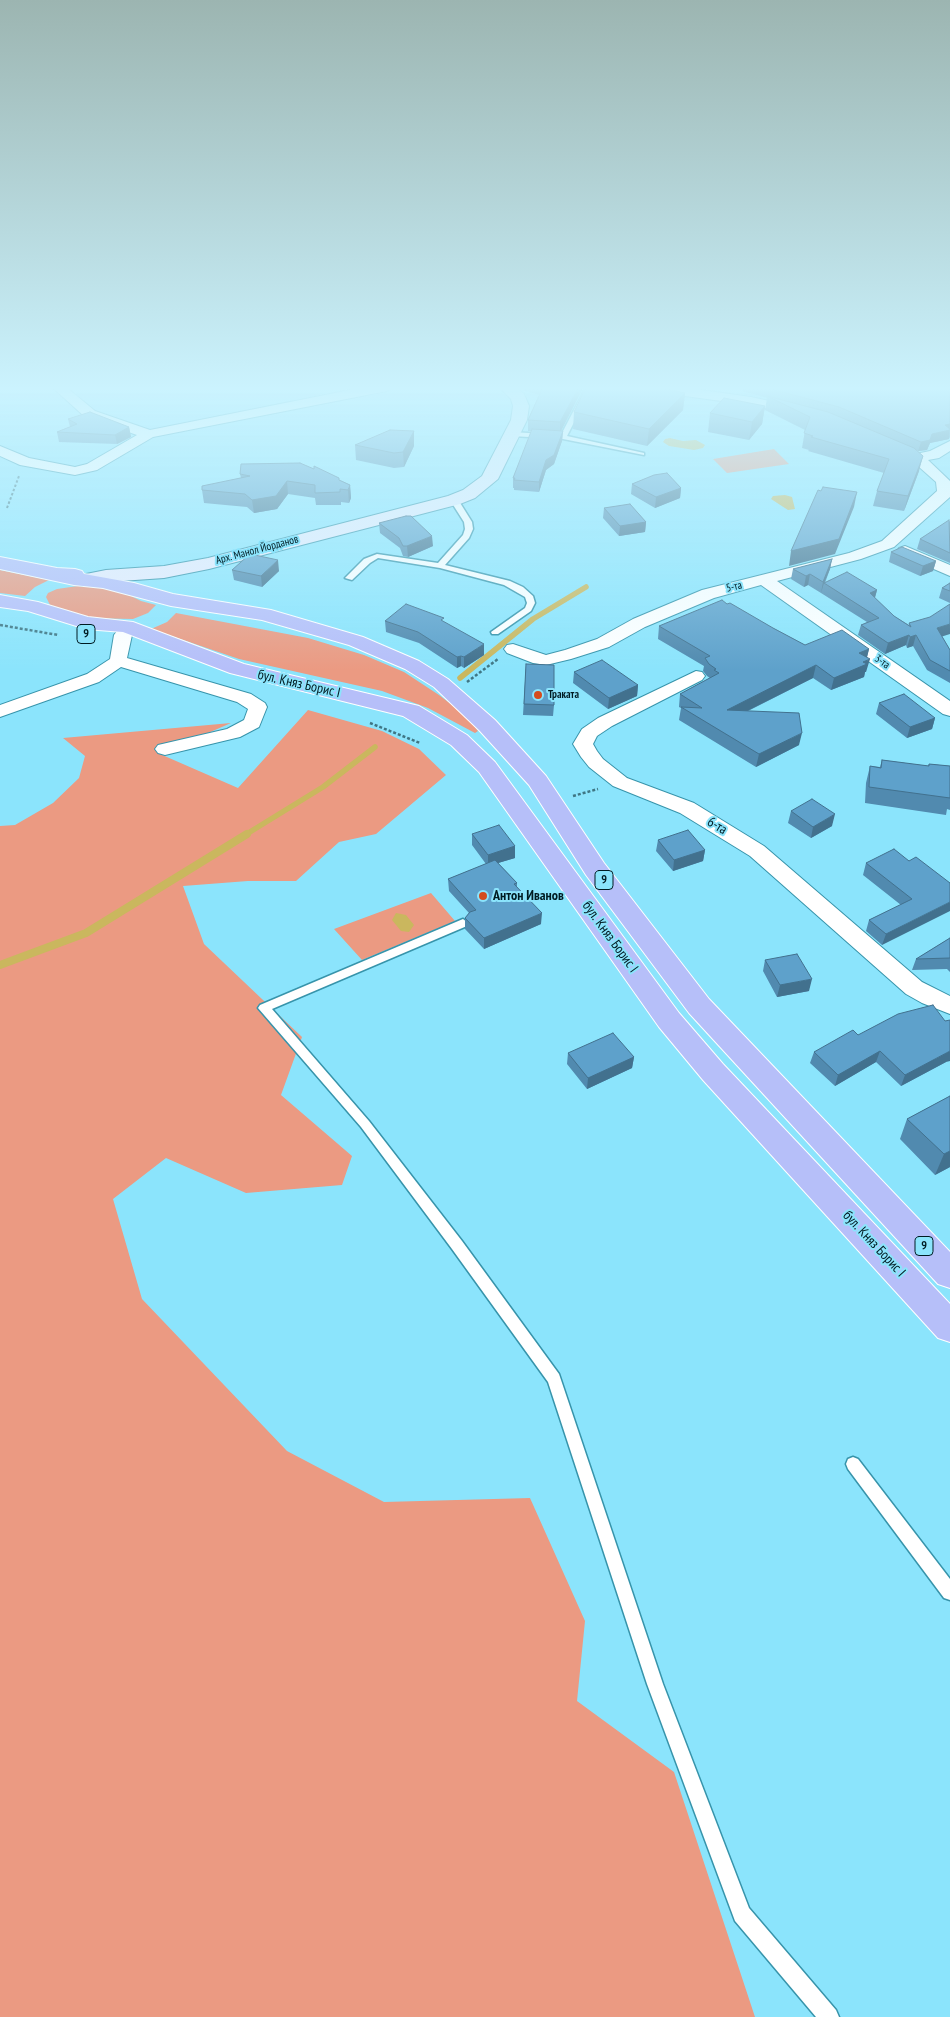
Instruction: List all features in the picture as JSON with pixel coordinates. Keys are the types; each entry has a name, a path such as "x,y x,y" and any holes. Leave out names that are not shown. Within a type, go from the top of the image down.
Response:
{"highway":[{"name":"9","path":"0,563 125,587 147,621"},
{"name":"9","path":"0,601 39,595 53,584 71,578 106,576 142,583 158,590 147,621"},
{"name":"9","path":"39,595 39,617 66,630 86,634 147,621"},
{"name":"бул. Княз Борис I","path":"147,621 264,614 356,641 412,665 441,683 463,701 515,754 538,781 595,869 699,1006 950,1274"},
{"name":"бул. Княз Борис I","path":"147,621 237,669 376,701 411,711 443,729 474,752 487,767 669,1020 713,1072 950,1327"}],"street":[{"name":"Арх. Манол Йорданов","path":"71,578 164,572 209,563 454,500 474,491 486,481"},
{"name":"5-та","path":"513,649 533,658 546,660 571,654 603,643 639,623 708,594 855,556 888,544 942,497 945,491 945,485 942,481"},
{"path":"888,544 950,571"},
{"name":"Арх. Манол Йорданов","path":"147,621 167,583 182,574 209,563"},
{"name":"3-та","path":"764,580 950,710"},
{"path":"0,711 93,678 118,661 147,621"},
{"path":"118,661 244,698 258,707 252,723 234,733 165,749"},
{"name":"6-та","path":"696,676 605,722 589,734 583,744 588,753 596,763 620,782 687,808 757,851 914,988 950,1005"}],"lane":[{"path":"440,566 466,536 469,529 468,522 454,500"},
{"path":"349,578 371,558 377,556 440,566 507,583 529,596 531,603 528,609 495,632"},
{"path":"463,923 264,1008 365,1124 457,1245 554,1379 654,1684 742,1914 829,2017"},
{"path":"853,1464 950,1592"}],"path":[{"path":"6,508 17,481"},
{"path":"463,701 465,684 513,649"},
{"path":"550,800 576,795 620,782"}],"shaded area":[{"path":"785,495 792,497 795,509 788,510 771,499 773,496"},
{"path":"0,570 49,580 35,587 25,596 0,593"},
{"path":"85,585 103,586 119,590 141,601 156,605 148,613 133,619 83,618 50,605 46,597 48,593 57,589"},
{"path":"176,613 308,638 364,655 404,672 439,695 465,715 478,731 475,733 428,708 382,691 239,659 151,629 167,622"},
{"path":"308,710 382,731 419,749 446,775 376,834 339,842 296,881 248,881 183,886 204,944 302,1037 281,1095 352,1156 342,1185 246,1193 166,1158 113,1199 142,1299 287,1451 384,1502 530,1498 585,1621 577,1701 674,1772 755,2017 0,2017 0,826 15,825 53,803 79,778 85,756 63,738 231,723 160,754 238,788"},
{"path":"431,893 455,921 362,960 334,929"},
{"path":"396,913 406,915 414,925 409,932 401,931 392,920"}],"building":[{"path":"225,481 287,481 276,496 252,500 245,494 202,490 202,486"},
{"path":"288,481 341,481 350,485 348,490 340,489 340,492 315,493 315,485"},
{"path":"639,481 675,481 681,488 656,497 632,484"},
{"path":"881,481 914,481 908,496 877,491"},
{"path":"823,487 857,492 839,539 791,551 818,490 821,491"},
{"path":"630,504 646,522 620,526 604,508"},
{"path":"411,516 432,536 403,546 399,538 379,523"},
{"path":"949,520 950,553 920,539"},
{"path":"902,547 936,561 923,566 891,552"},
{"path":"250,554 278,560 261,576 232,570"},
{"path":"832,559 823,582 810,574 806,576 793,569"},
{"path":"847,572 877,590 870,593 894,616 911,627 909,623 930,617 950,604 950,624 937,628 950,650 950,671 930,660 916,635 910,637 909,635 888,643 861,625 879,618 824,583"},
{"path":"950,583 950,591 942,588"},
{"path":"722,600 805,645 842,630 869,649 859,653 870,659 863,662 867,664 834,678 816,665 727,710 799,713 802,733 759,754 681,707 702,708 680,694 719,673 714,670 716,669 705,658 710,656 659,626"},
{"path":"406,604 444,618 441,620 484,644 464,657 457,657 418,632 385,621"},
{"path":"602,660 638,685 609,698 574,672"},
{"name":"Траката","path":"526,664 554,665 554,705 524,704"},
{"path":"904,694 935,718 910,727 879,703"},
{"path":"882,760 929,766 929,764 950,766 950,798 869,787 870,766 881,768"},
{"path":"812,799 835,814 813,827 791,811"},
{"path":"499,825 515,846 488,855 472,834"},
{"path":"688,830 705,850 674,860 658,840"},
{"path":"894,849 909,861 916,857 950,883 950,902 886,934 869,920 912,899 866,863"},
{"path":"495,860 517,883 514,884 542,913 484,938 465,918 470,912 476,910 448,879"},
{"path":"950,938 950,958 916,959"},
{"path":"797,954 812,979 780,985 765,960"},
{"path":"933,1005 945,1021 950,1020 950,1051 905,1075 880,1051 838,1075 814,1052 853,1030 858,1035 898,1014"},
{"path":"613,1033 634,1057 588,1078 568,1053"},
{"path":"950,1096 950,1151 944,1154 907,1119"}],"waterway":[{"path":"460,678 533,619 586,587"},
{"path":"245,835 323,787 375,747"},
{"path":"0,965 86,933 247,834"}],"place":[{"name":"Траката","path":"538,695"},
{"name":"Антон Иванов","path":"483,896"}]}
